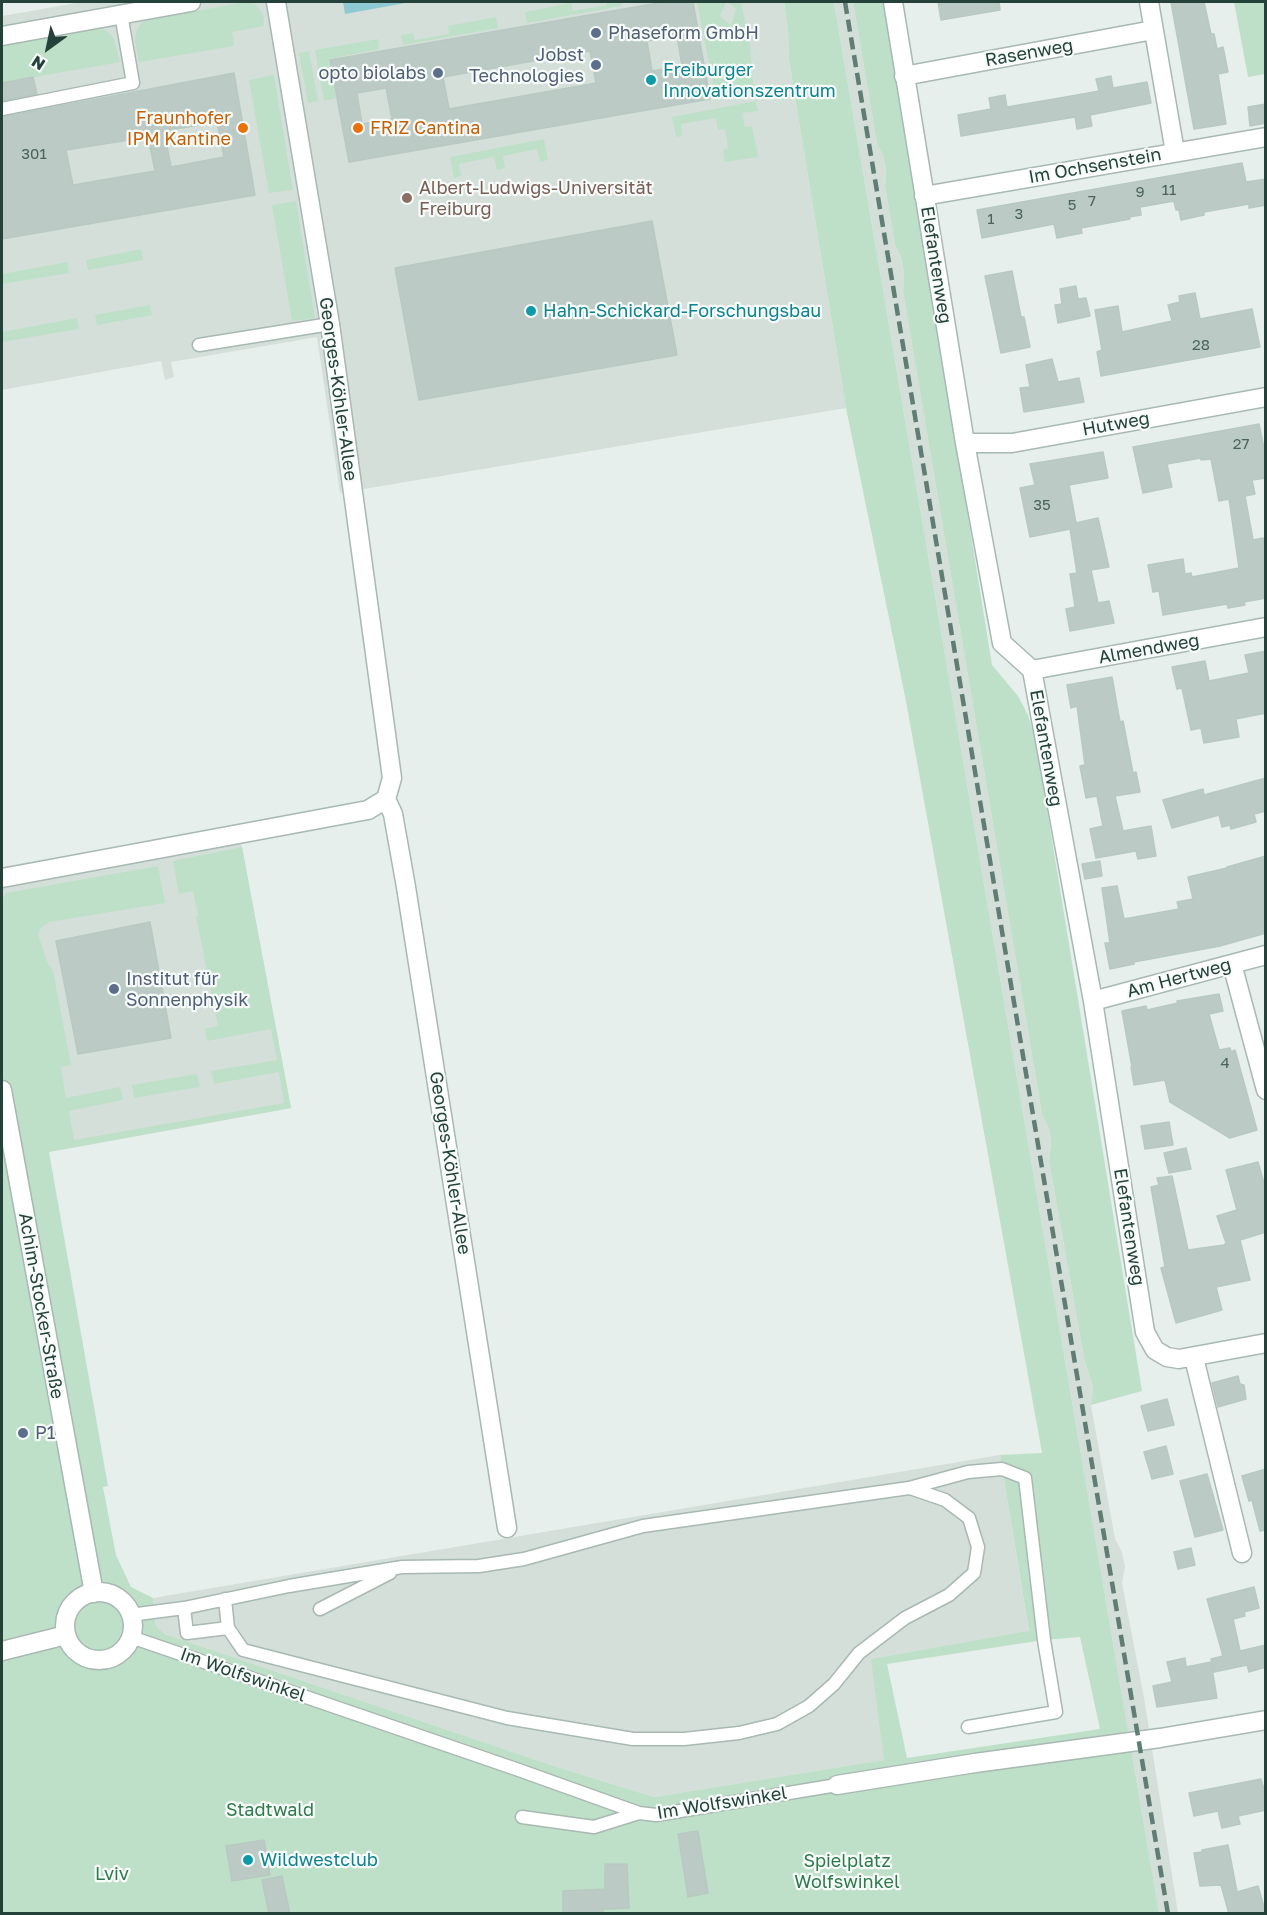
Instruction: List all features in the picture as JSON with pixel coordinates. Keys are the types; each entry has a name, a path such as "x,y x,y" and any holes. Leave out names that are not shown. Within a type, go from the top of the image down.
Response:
{"street":[{"path":"2,36 191,2"},
{"name":"Georges-Köhler-Allee","path":"276,2 330,324 392,778 386,799 393,814 406,887 507,1528"},
{"name":"Elefantenweg","path":"893,2 965,443 1002,643 1032,670 1093,1001 1145,1332 1155,1350 1167,1357 1194,1358"},
{"path":"1149,2 1175,152"},
{"name":"Rasenweg","path":"904,76 1154,30"},
{"name":"Im Ochsenstein","path":"924,196 1266,137"},
{"name":"Hutweg","path":"965,443 1012,443 1266,397"},
{"name":"Almendweg","path":"1032,670 1266,627"},
{"path":"2,878 368,810 386,799"},
{"name":"Am Hertweg","path":"1093,1001 1266,955"},
{"path":"1232,964 1266,1090"},
{"name":"Achim-Stocker-Straße","path":"2,1090 94,1593"},
{"path":"1242,1552 1194,1358 1266,1343"},
{"path":"102,1592 116,1597 130,1615 131,1637 124,1649 112,1658 98,1660 84,1657 72,1648 66,1635 65,1621 70,1607 81,1598 94,1593 102,1592"},
{"path":"2,1651 66,1635"},
{"name":"Im Wolfswinkel","path":"837,1785 975,1763 1160,1738 1266,1720"}],"lane":[{"path":"2,109 133,83 121,14"},
{"path":"199,345 330,324"},
{"path":"130,1615 184,1608 402,1567 479,1566 524,1559 643,1526 909,1488 968,1472 1002,1469 1025,1478 1044,1640 1056,1712 968,1726"},
{"path":"225,1599 228,1628 243,1650 507,1718 633,1739 684,1739 739,1733 777,1724 809,1706 834,1684 859,1653 905,1618 949,1595 974,1573 978,1547 969,1518 945,1500 909,1488"},
{"path":"320,1609 402,1567"},
{"path":"184,1608 187,1633 228,1628"},
{"name":"Im Wolfswinkel","path":"131,1637 639,1813 656,1815 837,1785"},
{"path":"522,1817 594,1827 639,1813"}],"shaded area":[{"name":"Albert-Ludwigs-Universität Freiburg","path":"82,2 784,2 789,60 846,408 340,493 317,337 171,362 174,377 165,380 161,361 2,390 2,16"},
{"path":"834,2 853,2 877,144 883,155 886,169 885,187 895,245 904,273 903,291 1042,1114 1049,1129 1051,1143 1049,1161 1084,1358 1093,1387 1091,1405 1115,1539 1122,1552 1125,1567 1122,1583 1144,1698 1178,1913 1159,1913"},
{"path":"238,826 291,1108 49,1152 2,901 2,867"},
{"path":"1000,1455 1029,1632 872,1659 885,1760 654,1797 551,1765 165,1634 156,1626 153,1598"}],"green space":[{"path":"246,2 256,5 263,14 264,26 232,32 234,46 139,62 136,32 140,24 146,20"},
{"path":"607,2 621,2 622,6 527,23 525,12 571,3 573,11 607,5"},
{"path":"697,2 726,2 720,16 731,26 736,9 729,2 741,2 750,45 754,93 716,99"},
{"path":"784,2 834,2 1159,1913 2,1913 2,900 6,893 158,866 165,903 49,922 40,929 38,934 47,962 53,971 71,1065 61,1067 66,1098 120,1087 123,1100 69,1111 74,1140 284,1103 279,1072 214,1084 211,1071 277,1060 271,1029 207,1041 205,1029 218,1026 196,916 198,916 193,891 179,894 173,861 242,847 291,1108 49,1152 108,1486 103,1487 116,1555 131,1587 153,1598 156,1626 165,1634 551,1765 654,1797 884,1760 871,1659 1029,1631 1000,1455 1042,1453 906,701 846,408 789,60","holes":["1080,1637 1100,1729 907,1758 887,1664 1044,1640"]},
{"path":"853,2 885,2 992,665 1018,696 1028,715 1036,742 1142,1391 1091,1405 1093,1387 1084,1358 1049,1161 1051,1143 1049,1129 1042,1114 903,291 904,273 895,245 885,187 886,169 883,155 877,144"},
{"path":"1234,2 1265,2 1265,74 1248,77"},
{"path":"496,17 498,28 403,45 401,35 413,33 415,40 449,34 448,26"},
{"path":"96,29 106,30 114,39 120,62 2,83 2,46"},
{"path":"378,39 379,49 329,59 336,98 324,101 315,50"},
{"path":"309,51 318,101 308,103 299,53"},
{"path":"274,75 293,190 269,193 249,80"},
{"path":"756,101 758,111 742,113 745,127 752,126 758,157 725,162 723,150 728,148 725,129 718,130 716,118 681,124 682,136 676,137 672,117"},
{"path":"544,139 548,160 540,162 537,149 503,156 505,168 497,170 494,157 459,164 461,176 454,178 450,157"},
{"path":"296,201 315,318 292,321 272,205"},
{"path":"141,249 143,260 88,270 86,260"},
{"path":"67,262 69,273 2,284 2,274"},
{"path":"150,305 152,315 97,325 95,315"},
{"path":"77,318 79,329 2,342 2,332"},
{"path":"197,1074 200,1087 134,1098 132,1085"}],"water":[{"path":"343,2 411,2 345,14"}],"building":[{"name":"Freiburger Innovationszentrum","path":"664,2 693,2 710,99 349,162 330,60","holes":["677,36 682,66 652,71 647,41","590,51 596,83 449,109 443,77","386,88 392,119 362,124 357,93"]},
{"path":"938,2 999,2 1000,10 941,20"},
{"path":"1171,2 1204,2 1211,34 1214,34 1217,49 1223,47 1228,72 1218,74 1226,124 1194,129"},
{"path":"234,73 255,195 2,239 2,117","holes":["217,122 224,157 171,167 164,131","148,137 155,171 73,185 66,150"]},
{"path":"1111,76 1113,88 1147,82 1151,103 1090,115 1092,126 1077,129 1075,117 961,136 958,115 991,109 989,98 1005,95 1007,107 1099,91 1096,79"},
{"path":"33,77 37,94 2,101 2,83"},
{"path":"1266,104 1266,123 1250,126 1248,107"},
{"path":"1242,163 1246,182 1266,179 1266,205 1249,208 1249,204 1204,212 1204,215 1181,220 1174,201 1140,207 1141,215 1081,228 1082,233 1057,238 1054,224 982,238 977,210"},
{"name":"Hahn-Schickard-Forschungsbau","path":"652,221 677,355 419,400 395,268"},
{"path":"1012,271 1021,317 1024,317 1030,347 1001,353 985,276"},
{"path":"1076,286 1078,299 1086,298 1090,316 1058,323 1055,305 1062,304 1060,289"},
{"path":"1195,293 1200,319 1252,309 1260,347 1101,376 1097,352 1102,350 1095,310 1118,306 1122,332 1172,321 1168,305 1180,302 1179,296"},
{"path":"1052,359 1058,382 1079,378 1084,402 1024,412 1020,388 1030,387 1026,365"},
{"path":"1259,424 1266,458 1266,478 1252,480 1255,494 1245,496 1253,540 1263,538 1266,552 1266,598 1228,608 1227,604 1163,615 1159,591 1153,592 1148,565 1183,559 1185,574 1191,573 1192,577 1239,568 1229,499 1219,501 1211,459 1201,460 1201,458 1167,464 1172,487 1143,493 1133,447"},
{"path":"1103,452 1108,478 1069,485 1076,523 1098,518 1109,567 1091,570 1098,603 1109,601 1114,623 1070,631 1066,609 1075,607 1070,574 1077,573 1070,529 1030,537 1020,488 1035,485 1030,464"},
{"path":"1266,651 1266,713 1236,719 1239,737 1204,743 1201,728 1191,730 1182,688 1177,689 1172,667 1205,661 1209,681 1249,673 1245,655"},
{"path":"1112,677 1120,722 1123,721 1133,773 1136,772 1140,792 1115,796 1123,831 1151,826 1156,856 1138,859 1136,851 1096,858 1090,829 1103,826 1097,796 1086,798 1080,766 1085,765 1077,706 1071,708 1067,685"},
{"path":"1266,778 1266,811 1254,814 1256,822 1231,829 1230,825 1222,827 1219,815 1172,828 1163,800 1203,789 1204,795"},
{"path":"1266,856 1266,933 1220,946 1134,962 1134,964 1110,969 1105,943 1110,943 1102,888 1117,886 1124,919 1179,909 1177,902 1193,899 1188,877"},
{"path":"1100,861 1102,876 1085,879 1082,864"},
{"name":"Institut für Sonnenphysik","path":"150,922 171,1038 78,1054 56,941"},
{"path":"1219,994 1223,1011 1209,1014 1219,1050 1230,1048 1231,1052 1235,1050 1257,1130 1230,1138 1170,1102 1165,1080 1134,1085 1122,1011 1146,1006 1147,1010 1178,1003 1177,1001"},
{"path":"1169,1122 1173,1145 1145,1149 1141,1126"},
{"path":"1186,1148 1191,1169 1169,1173 1164,1153"},
{"path":"1258,1162 1266,1190 1266,1232 1240,1240 1250,1280 1216,1287 1222,1310 1176,1323 1161,1268 1165,1267 1151,1187 1159,1185 1157,1178 1172,1176 1188,1250 1224,1245 1226,1243 1217,1216 1237,1210 1226,1170"},
{"path":"1238,1376 1240,1384 1244,1385 1246,1399 1218,1407 1212,1383"},
{"path":"1167,1399 1174,1425 1148,1431 1141,1406"},
{"path":"1166,1446 1173,1474 1152,1479 1144,1452"},
{"path":"1266,1469 1266,1530 1260,1531 1252,1500 1249,1501 1242,1476"},
{"path":"1207,1474 1223,1530 1195,1537 1180,1481"},
{"path":"1191,1548 1195,1565 1178,1569 1174,1552"},
{"path":"1254,1587 1259,1608 1244,1612 1245,1616 1233,1619 1240,1651 1266,1645 1266,1667 1249,1672 1247,1665 1214,1672 1211,1659 1223,1656 1207,1599"},
{"path":"1185,1658 1186,1667 1211,1662 1217,1698 1157,1707 1153,1686 1172,1682 1167,1662"},
{"path":"1261,1779 1266,1797 1266,1810 1238,1816 1240,1824 1222,1828 1218,1811 1194,1816 1189,1793"},
{"path":"698,1831 708,1893 688,1897 678,1834"},
{"name":"Wildwestclub","path":"264,1840 270,1875 232,1881 226,1846"},
{"path":"1228,1845 1237,1892 1258,1886 1266,1914 1229,1914 1221,1885 1200,1886 1194,1853"},
{"path":"605,1864 627,1864 629,1908 603,1909 603,1914 563,1914 563,1891 605,1889"},
{"path":"282,1876 290,1914 269,1914 262,1880"}],"railway":[{"path":"845,2 1168,1914"}],"place":[{"name":"Phaseform GmbH","path":"596,33"},
{"name":"Jobst Technologies","path":"596,65"},
{"name":"opto biolabs","path":"438,73"},
{"name":"Freiburger Innovationszentrum","path":"651,80"},
{"name":"Fraunhofer IPM Kantine","path":"243,128"},
{"name":"FRIZ Cantina","path":"358,128"},
{"name":"Albert-Ludwigs-Universität Freiburg","path":"407,198"},
{"name":"Hahn-Schickard-Forschungsbau","path":"531,311"},
{"name":"Institut für Sonnenphysik","path":"114,989"},
{"name":"P1","path":"23,1433"},
{"name":"Wildwestclub","path":"248,1860"}],"park label":[{"name":"Stadtwald","path":"270,1810"},
{"name":"Spielplatz Wolfswinkel","path":"847,1871"},
{"name":"Lviv","path":"112,1874"}]}
